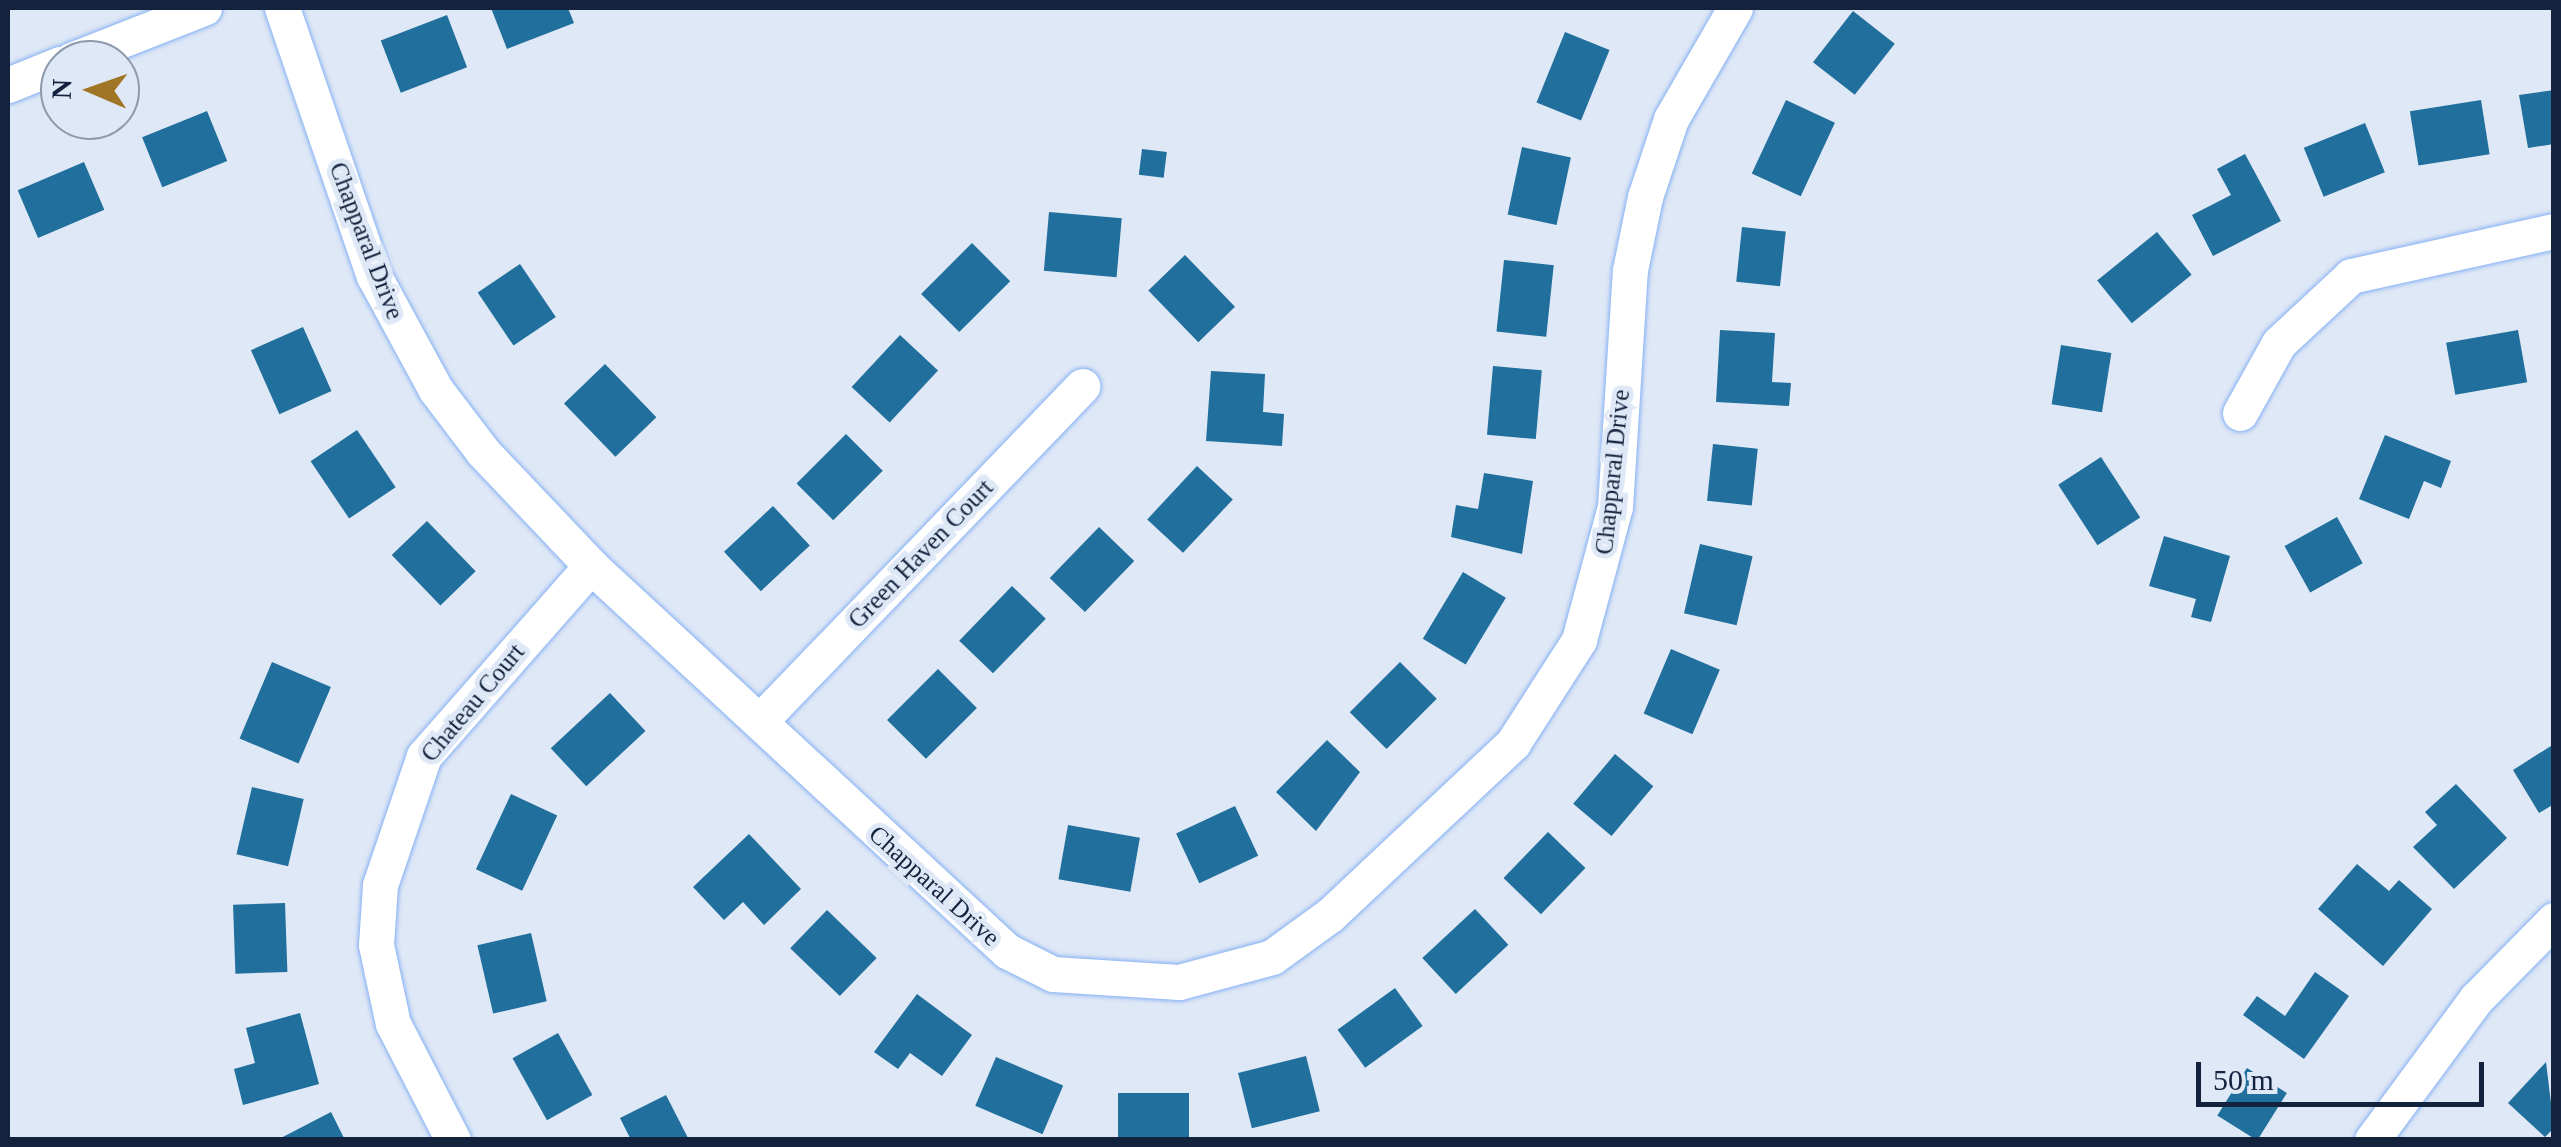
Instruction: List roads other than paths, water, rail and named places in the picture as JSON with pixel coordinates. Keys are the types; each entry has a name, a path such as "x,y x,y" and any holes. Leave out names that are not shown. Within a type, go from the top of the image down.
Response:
{"street":[{"path":"122,40 204,8"},
{"name":"Chapparal Drive","path":"282,8 374,276 406,340 482,452 591,566 760,721 915,874 1007,951 1053,974 1178,982 1272,958 1302,936 1514,743 1579,640 1614,507 1630,270 1645,198 1671,119 1735,8"},
{"path":"8,85 40,72"},
{"path":"2240,412 2279,343 2350,276 2554,232"},
{"name":"Green Haven Court","path":"760,721 1082,386"},
{"name":"Chateau Court","path":"452,1140 392,1024 376,945 384,868 424,756 591,566"},
{"path":"2372,1140 2476,999 2554,920"}]}
